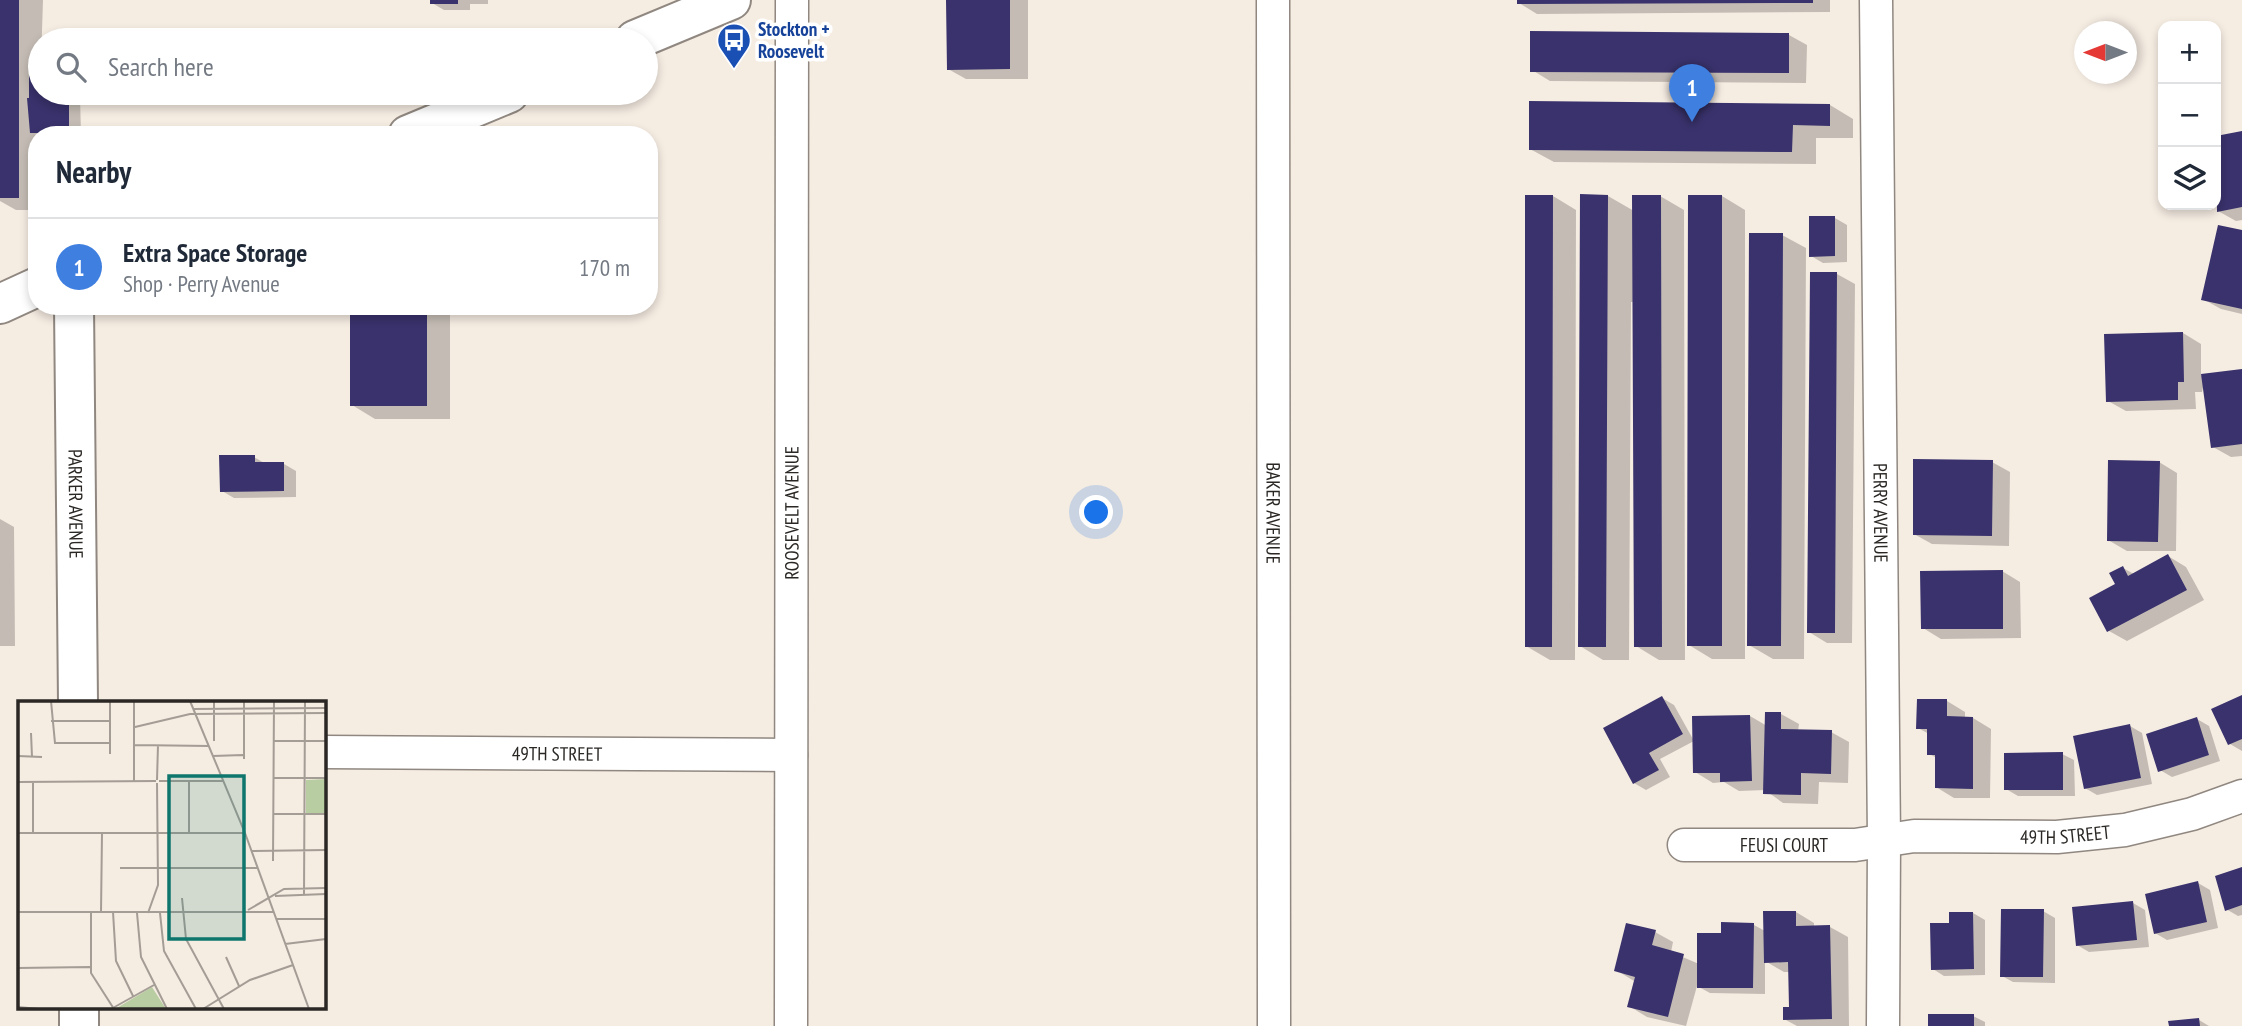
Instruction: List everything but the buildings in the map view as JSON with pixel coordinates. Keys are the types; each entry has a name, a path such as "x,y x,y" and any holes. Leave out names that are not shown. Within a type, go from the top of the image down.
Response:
{"street":[{"path":"658,30 731,0"},
{"name":"ROOSEVELT AVENUE","path":"791,1026 792,0"},
{"name":"BAKER AVENUE","path":"1273,0 1274,1026"},
{"path":"1867,0 1876,47"},
{"name":"PERRY AVENUE","path":"1876,0 1884,841 1883,1026"},
{"path":"430,126 480,105"},
{"path":"0,304 28,291"},
{"name":"PARKER AVENUE","path":"74,315 78,701"},
{"name":"49TH STREET","path":"326,752 791,755"},
{"name":"49TH STREET","path":"1884,841 1914,836 2057,837 2125,830 2192,814 2242,796"},
{"name":"FEUSI COURT","path":"1684,845 1855,845 1884,841"}],"place":[{"name":"Stockton + Roosevelt","path":"734,70"},
{"name":"Extra Space Storage","path":"1692,122"}]}
